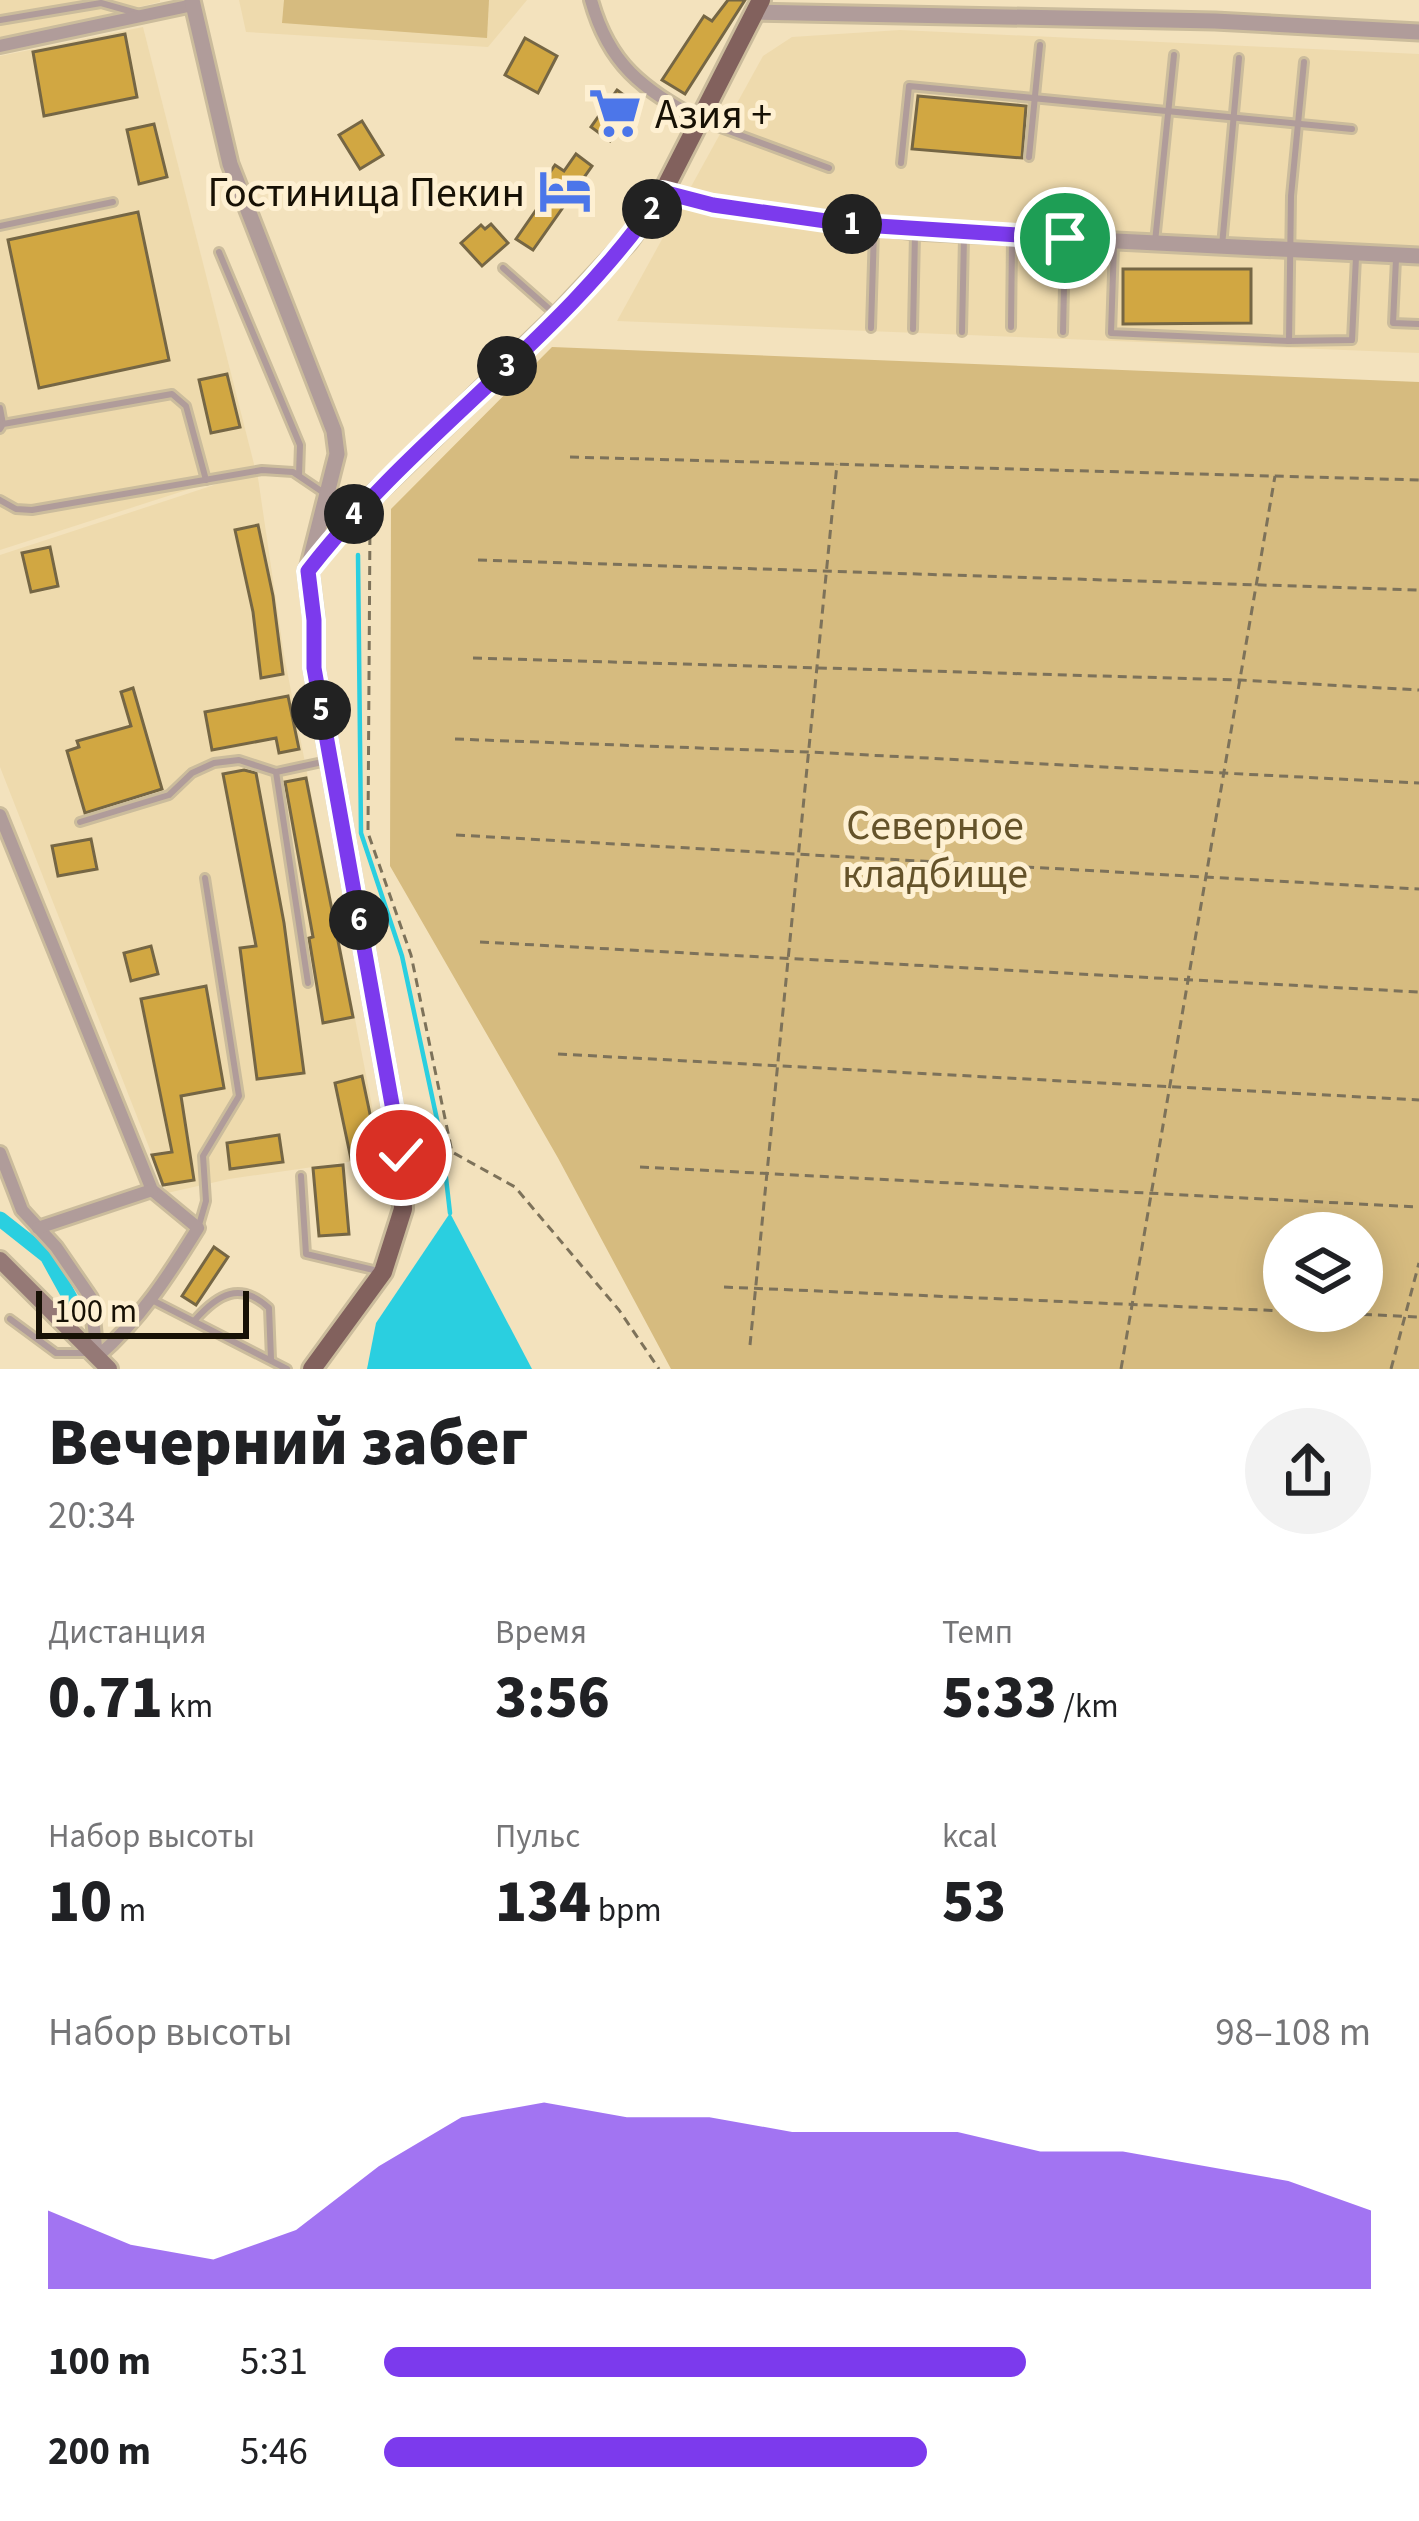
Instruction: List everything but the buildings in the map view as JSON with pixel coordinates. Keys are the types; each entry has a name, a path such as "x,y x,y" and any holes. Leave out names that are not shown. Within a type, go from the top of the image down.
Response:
{"main road":[{"path":"312,1369 383,1272 403,1209 401,1155 314,668 308,571 346,522 558,316 628,241 663,192 758,6"},
{"path":"0,1260 100,1360"}],"street":[{"path":"591,0 608,45 627,72 699,120"},
{"path":"0,46 193,3 230,164 334,431 337,454 308,571"},
{"path":"758,6 1419,32"},
{"path":"663,192 713,205 915,231 1419,256"},
{"path":"0,815 152,1190 198,1228 151,1300 100,1360"},
{"path":"0,1153 22,1210 91,1298 100,1360"},
{"path":"38,1228 152,1190"}],"lane":[{"path":"0,20 77,2 120,6 143,16"},
{"path":"1029,157 1040,45"},
{"path":"1155,243 1174,55"},
{"path":"1222,246 1239,58"},
{"path":"1289,341 1291,196 1304,62"},
{"path":"901,163 909,86 1352,129"},
{"path":"699,120 829,168"},
{"path":"0,226 113,202"},
{"path":"871,328 874,226"},
{"path":"914,329 915,231"},
{"path":"962,332 964,234"},
{"path":"1011,327 1012,236"},
{"path":"1063,332 1065,238"},
{"path":"1114,241 1111,333 1352,340 1356,253"},
{"path":"219,252 300,445 299,475"},
{"path":"1396,255 1394,323 1419,324"},
{"path":"503,268 558,316"},
{"path":"0,408 2,427 172,394 186,406 206,480"},
{"path":"0,500 32,510 262,470 299,475 327,495"},
{"path":"80,822 170,795 192,773 214,763 256,763 276,772 330,760"},
{"path":"276,772 308,983"},
{"path":"198,1228 206,1201 203,1156 239,1096 206,878"},
{"path":"301,1176 306,1254 383,1272"},
{"path":"195,1320 227,1292 265,1302 271,1361"},
{"path":"151,1300 287,1369"},
{"path":"10,1319 56,1353 100,1360"}],"path":[{"path":"570,457 1419,480"},
{"path":"750,1346 837,464"},
{"path":"1120,1369 1275,476"},
{"path":"370,516 368,833 411,956 452,1152 514,1187 619,1310 659,1369"},
{"path":"478,560 1419,590"},
{"path":"473,658 1240,680 1419,691"},
{"path":"455,740 808,752 1419,783"},
{"path":"456,835 1419,889"},
{"path":"480,941 1419,992"},
{"path":"558,1054 1419,1100"},
{"path":"640,1167 1419,1207"},
{"path":"1390,1369 1419,1262"},
{"path":"724,1287 1263,1310"},
{"path":"1383,1315 1419,1317"}],"shaded area":[{"path":"0,0 160,0 160,2 0,40"},
{"path":"239,0 527,0 488,47 246,32"},
{"path":"143,27 255,468 0,550 0,56"},
{"path":"900,30 1419,54 1419,353 617,321 763,56 792,37"},
{"path":"257,471 284,655 382,1157 167,1193 0,767 0,555"}],"green space":[{"path":"284,0 489,0 487,38 282,23"},
{"name":"Северное кладбище","path":"552,347 1419,382 1419,1369 671,1369 558,1158 390,866 391,509"}],"water":[{"path":"450,1213 532,1369 367,1369 376,1323"}],"waterway":[{"path":"358,555 361,833 402,956 442,1143 450,1213"},
{"path":"0,1219 47,1256 79,1314"}],"place":[{"name":"Азия +","path":"615,113"},
{"name":"Гостиница Пекин","path":"565,191"}],"route":[{"path":"401,1155 314,668 308,571 346,522 608,264 663,192 713,205 847,224 1065,238"}]}
